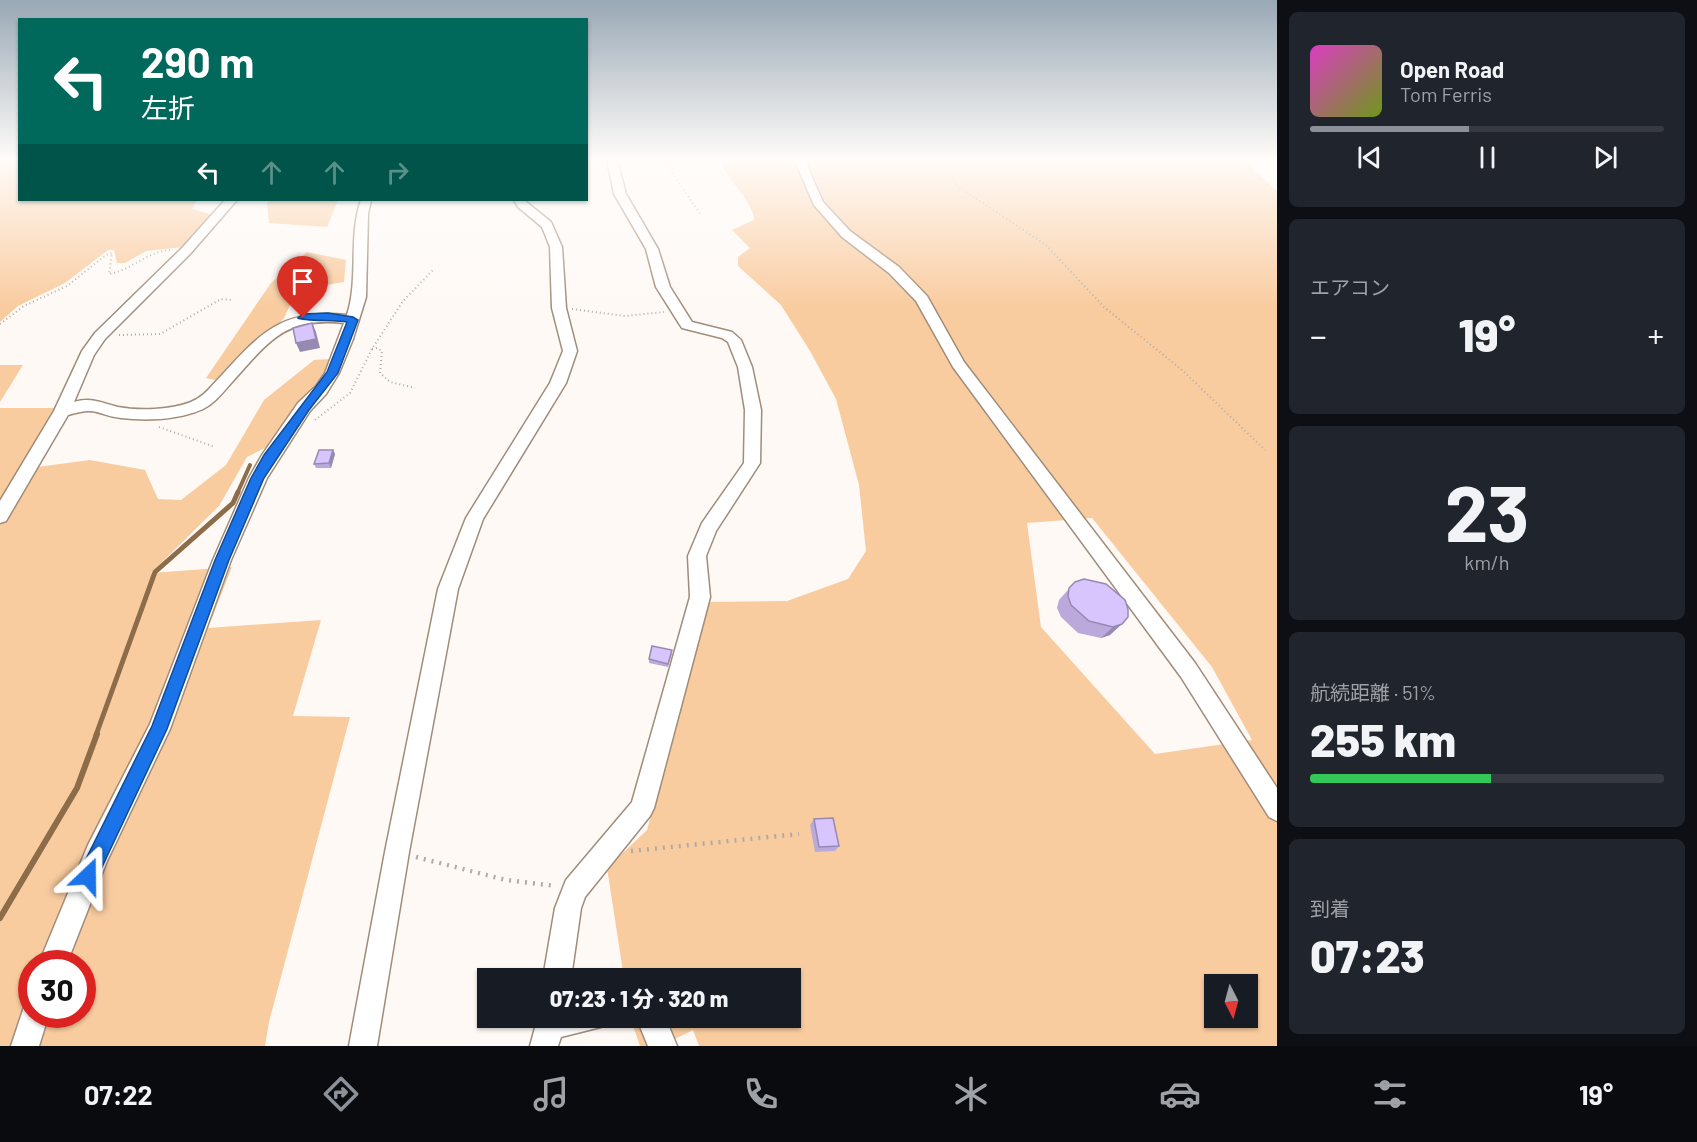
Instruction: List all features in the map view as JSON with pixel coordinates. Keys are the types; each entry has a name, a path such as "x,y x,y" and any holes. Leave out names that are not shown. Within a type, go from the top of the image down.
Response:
{"street":[{"path":"0,516 62,411 87,354 100,336 186,251 223,209"},
{"path":"58,950 97,854 159,729 222,560 258,478 268,459 304,407 332,373 353,320 359,297 363,209"},
{"path":"363,1046 447,589 475,518 558,383 570,351 559,308 556,247 547,225 527,209"},
{"path":"559,968 568,908 576,889 642,808 700,597 697,556 708,528 725,506 752,462 753,410 745,367 734,340 727,335 687,325 663,287 652,249 629,209"},
{"path":"823,209 846,234 894,270 922,299 958,364 1188,669 1277,809"},
{"path":"62,411 88,404 101,405 118,412 176,411 196,406 210,397 268,334 283,324 320,316 353,320"},
{"path":"25,1046 31,1028"},
{"path":"655,1028 663,1046"}],"path":[{"path":"697,209 701,215"},
{"path":"991,209 1046,245 1104,307 1182,370 1264,450"},
{"path":"0,324 24,306 67,286 106,255 112,253 109,274 117,273 146,254 161,250 186,251"},
{"path":"311,424 350,393 372,349 403,301 433,270"},
{"path":"100,336 160,334 221,299 232,300"},
{"path":"559,308 626,316 678,310"},
{"path":"372,349 378,348 382,351 380,374 390,382 415,388"},
{"path":"150,424 215,447"},
{"path":"605,854 799,834"},
{"path":"397,852 506,880 576,889"}],"shaded area":[{"path":"0,209 192,209 213,215 184,247 146,251 125,263 117,263 114,250 108,250 65,283 18,306 0,322"},
{"path":"268,209 334,209 327,227 269,223"},
{"path":"751,209 1277,209 1277,1046 699,1046 693,1030 661,1046 640,1046 634,1028 801,1028 801,968 622,968 607,868 647,830 709,602 787,601 848,579 866,551 859,485 836,399 781,305 738,266 738,257 750,248 732,230 754,220","holes":["1092,518 1212,667 1252,740 1155,754 1041,627 1027,523"]},
{"path":"307,252 346,260 344,282 297,290 284,318 229,383 206,378 271,283"},
{"path":"330,359 321,379 295,405 269,446 247,457 219,506 151,573 232,567 208,628 321,620 293,716 350,717 269,1022 265,1046 0,1046 0,408 57,408 22,469 90,460 145,470 158,499 181,500 226,465 264,400 314,360"},
{"path":"0,365 23,365 0,402"}],"building":[{"path":"312,323 316,339 296,343 293,328"},
{"path":"319,450 333,450 329,463 314,464"},
{"path":"1084,579 1106,584 1125,600 1128,617 1122,624 1113,627 1089,621 1071,605 1068,596 1069,588 1075,582"},
{"path":"652,646 672,650 668,664 649,659"},
{"path":"833,818 839,846 819,847 814,819"}],"waterway":[{"path":"237,494 250,465"},
{"path":"96,735 155,572 233,503 238,492"},
{"path":"0,918 77,788 97,734"}],"route":[{"path":"88,876 159,729 222,560 258,478 268,459 304,407 321,390 332,373 353,320 328,316 303,318"}]}
